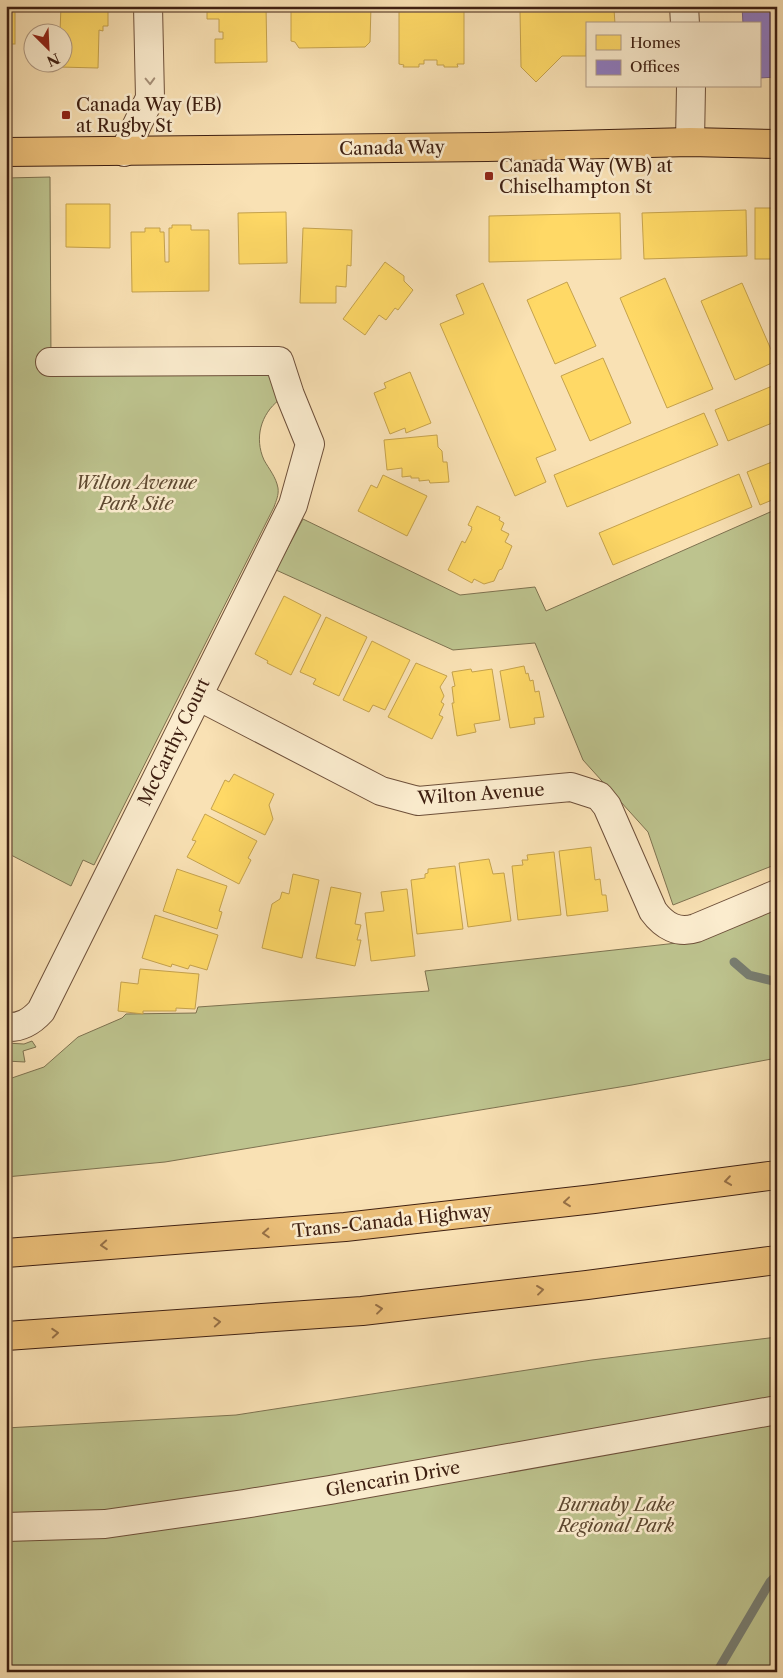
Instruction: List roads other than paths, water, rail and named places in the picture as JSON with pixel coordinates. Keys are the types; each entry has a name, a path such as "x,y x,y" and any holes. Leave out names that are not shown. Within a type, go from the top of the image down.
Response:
{"main road":[{"name":"Canada Way","path":"6,152 488,147 690,142 777,144"},
{"name":"Trans-Canada Highway","path":"6,1253 345,1227 594,1199 777,1175"},
{"path":"6,1336 362,1311 777,1260"}],"street":[{"path":"684,6 685,22"},
{"path":"124,152 150,98 148,19"},
{"path":"690,142 691,88"},
{"name":"McCarthy Court","path":"12,1027 29,1022 41,1011 293,506 310,444 290,395 279,361 50,362"},
{"name":"Wilton Avenue","path":"198,696 381,791 418,801 571,787 598,796 607,806 653,912 665,925 677,930 686,931 696,928 777,894"},
{"name":"Glencarin Drive","path":"6,1527 105,1524 244,1504 777,1410"}],"waterway":[{"path":"734,962 749,975 777,982"},
{"path":"717,1672 770,1582 777,1575"}],"place":[{"name":"Canada Way (EB) at Rugby St","path":"66,115"},
{"name":"Canada Way (WB) at Chiselhampton St","path":"489,176"}],"park label":[{"name":"Wilton Avenue Park Site","path":"136,493"},
{"name":"Burnaby Lake Regional Park","path":"616,1515"}]}
